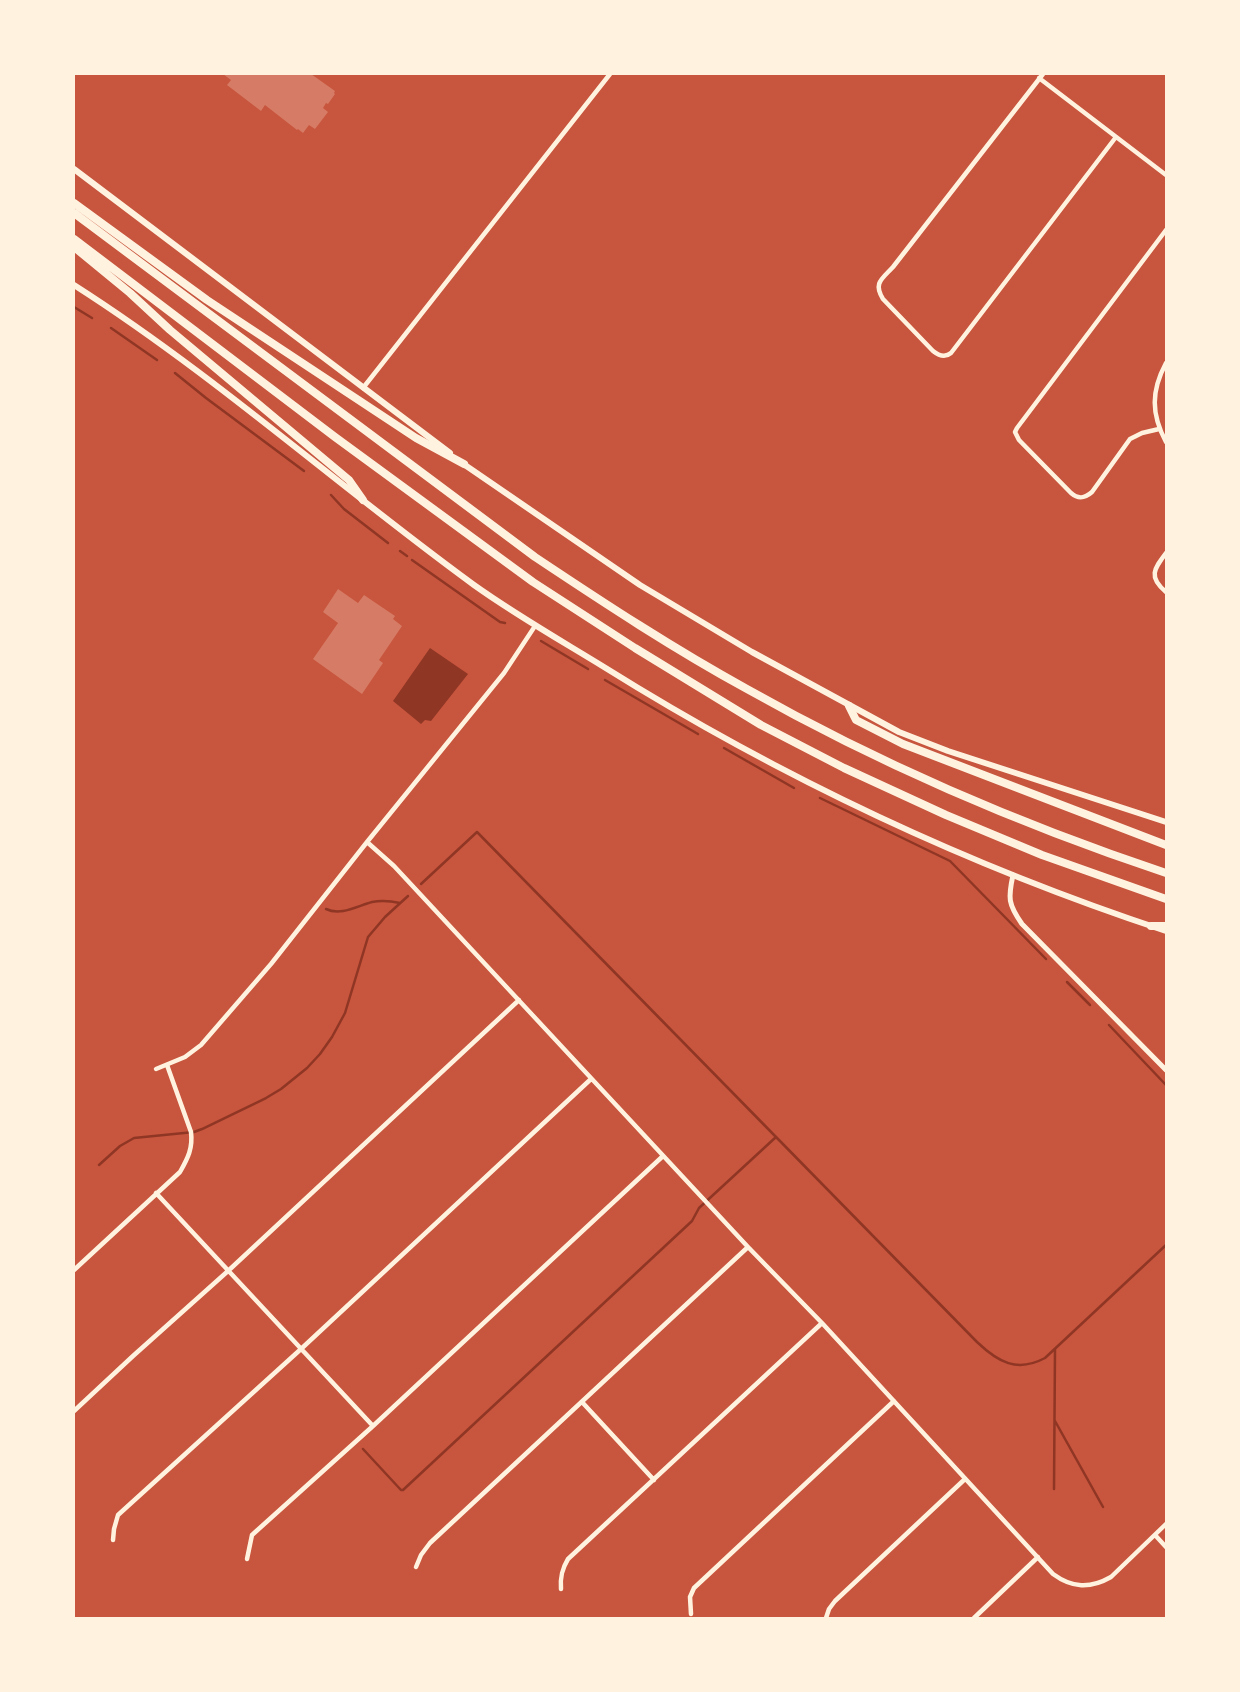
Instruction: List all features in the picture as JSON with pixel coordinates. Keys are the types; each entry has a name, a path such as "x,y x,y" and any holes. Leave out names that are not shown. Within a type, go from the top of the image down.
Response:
{"highway":[{"path":"74,203 207,300 401,428 464,464"},
{"path":"74,213 527,552 694,659 832,734 955,792 1053,832 1166,873"},
{"path":"74,240 335,437 533,582 635,648 761,725 844,768 946,815 1049,858 1166,899"},
{"path":"74,247 349,480 363,500"},
{"path":"850,706 856,720 904,744 1166,845"},
{"path":"1151,926 1166,926"}],"main road":[{"path":"74,169 464,464 640,585 752,652 899,732 948,751 1166,822"},
{"path":"74,285 131,322 223,390 476,586 535,626 681,714 838,798 908,830 1012,875 1166,931"}],"street":[{"path":"363,388 610,74"},
{"path":"1116,137 950,353 943,356 937,354 883,299 878,289 879,284 1041,76 1166,175"},
{"path":"1159,429 1142,433 1130,439 1092,492 1081,498 1070,493 1019,440 1015,432 1016,428 1166,230"},
{"path":"1166,363 1161,373 1154,400 1159,429 1166,442"},
{"path":"1166,553 1154,572 1154,578 1166,592"},
{"path":"156,1069 185,1056 201,1045 271,964 366,842 504,673 535,626"},
{"path":"366,842 394,866 748,1247 822,1323 1053,1574 1072,1584 1086,1585 1102,1582 1111,1577 1166,1524"},
{"path":"1012,875 1008,895 1011,908 1022,924 1166,1070"},
{"path":"74,1411 228,1271 519,1000"},
{"path":"74,1270 180,1172 189,1158 192,1139 189,1124 167,1065"},
{"path":"113,1540 118,1515 301,1349 591,1079"},
{"path":"247,1560 252,1535 373,1426 663,1156"},
{"path":"156,1193 373,1426"},
{"path":"416,1567 421,1555 430,1543 748,1247"},
{"path":"561,1589 562,1570 568,1559 822,1323"},
{"path":"582,1402 654,1480"},
{"path":"691,1614 690,1597 694,1588 894,1402"},
{"path":"826,1618 829,1609 836,1601 966,1479"},
{"path":"1155,1535 1166,1547"},
{"path":"974,1618 1038,1558"}],"shaded area":[{"path":"430,648 468,674 431,721 425,720 421,724 393,701"}],"building":[{"path":"223,74 311,74 335,91 335,94 323,108 328,112 315,129 309,125 303,133 265,105 261,111 227,85 231,80"},
{"path":"338,589 358,603 364,595 395,616 393,619 402,626 379,660 383,663 362,694 313,659 338,623 323,612"}],"waterway":[{"path":"74,307 92,318"},
{"path":"111,328 157,360"},
{"path":"175,373 304,471"},
{"path":"331,495 344,509 388,543"},
{"path":"400,551 407,556"},
{"path":"412,560 500,622 505,623"},
{"path":"541,641 588,669"},
{"path":"605,680 698,734"},
{"path":"724,748 794,788"},
{"path":"820,798 950,861 1046,959"},
{"path":"421,884 477,832 977,1342 1000,1360 1017,1365 1026,1365 1045,1358 1166,1245"},
{"path":"99,1165 120,1146 134,1138 194,1132 202,1129 266,1098 281,1089 307,1068 332,1037 345,1013 368,937 385,917 408,896"},
{"path":"326,909 343,911 379,901 400,903"},
{"path":"1067,982 1090,1005"},
{"path":"1109,1025 1166,1085"},
{"path":"363,1449 403,1490 692,1221 699,1208 776,1137"},
{"path":"1054,1489 1055,1349"},
{"path":"1055,1421 1103,1507"}]}
